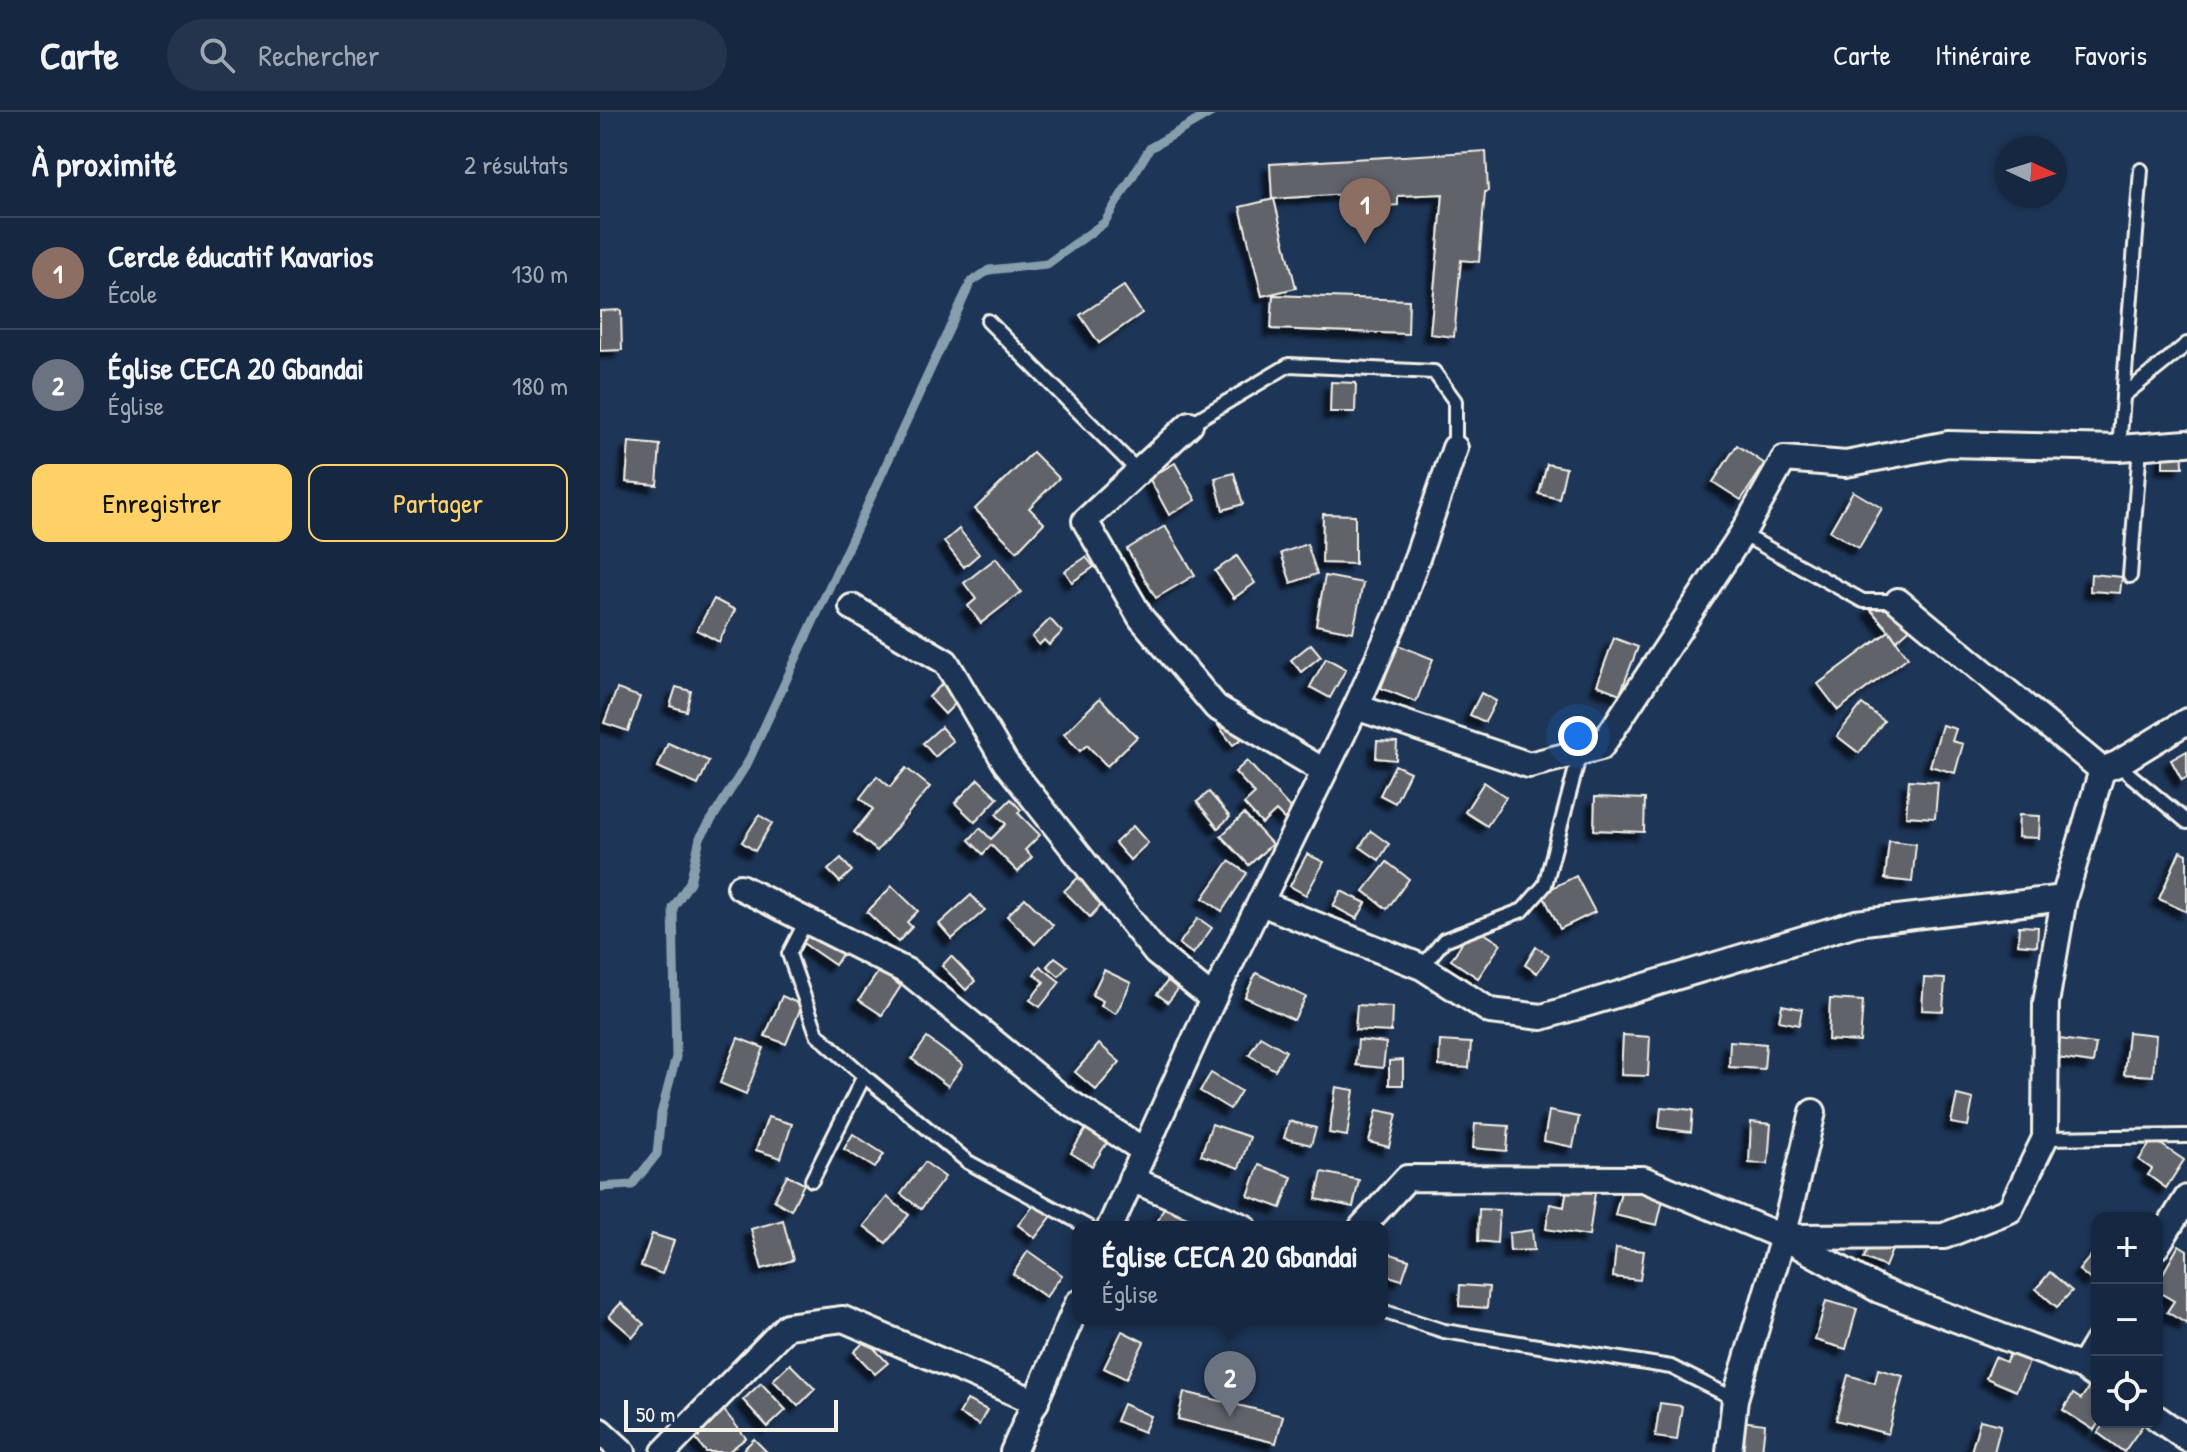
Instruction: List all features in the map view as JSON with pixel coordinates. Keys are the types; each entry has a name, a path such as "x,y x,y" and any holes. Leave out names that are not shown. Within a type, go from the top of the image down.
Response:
{"street":[{"path":"1190,424 1085,521 1141,618 1216,707 1324,771"},
{"path":"1356,707 1529,765 1601,747 1742,534 1784,459 1846,464 1948,444 2129,448 2187,443"},
{"path":"1113,1221 1213,999 1356,707 1398,613 1455,448"},
{"path":"1898,601 2109,767"},
{"path":"852,607 946,662 1005,762 1156,953 1213,999"},
{"path":"1783,1237 1944,1236 2010,1210 2045,1138 2046,1003 2064,898 2109,767 2187,721"},
{"path":"740,887 908,972 1061,1097 1143,1150"},
{"path":"1261,903 1422,967 1490,1011 1542,1017 1856,923 2064,898"},
{"path":"1729,1452 1735,1399 1783,1237 1813,1112"},
{"path":"1368,1221 1407,1178 1643,1179 1783,1237 1879,1290 2089,1372"},
{"path":"1131,1179 1230,1221"},
{"path":"2163,1236 2187,1198"},
{"path":"1013,1452 1072,1317"},
{"path":"664,1452 787,1326 843,1319 1036,1402"},
{"path":"2163,1422 2187,1439"},
{"path":"600,1431 623,1452"}],"lane":[{"path":"2130,576 2129,448 2123,396 2141,170"},
{"path":"988,321 1139,472"},
{"path":"2123,396 2187,344"},
{"path":"1190,424 1289,365 1434,372 1455,401 1455,448"},
{"path":"1742,534 1863,601 1898,601"},
{"path":"1422,967 1444,940 1523,910 1545,885 1580,753"},
{"path":"2109,767 2187,822"},
{"path":"806,921 789,954 817,1034 968,1162 1077,1221"},
{"path":"812,1180 864,1076"},
{"path":"2045,1138 2187,1136"},
{"path":"1388,1313 1444,1331 1671,1367 1735,1399"}],"building":[{"path":"1486,151 1488,191 1485,192 1479,262 1461,260 1454,337 1430,334 1443,194 1398,196 1398,205 1362,208 1361,193 1272,199 1270,164"},
{"path":"1274,199 1296,288 1262,296 1240,207"},
{"path":"1124,286 1142,313 1099,343 1080,315"},
{"path":"1273,295 1409,300 1408,334 1271,329"},
{"path":"621,310 622,350 600,351 600,311"},
{"path":"1331,382 1356,383 1355,412 1330,412"},
{"path":"2182,440 2183,467 2163,467 2163,441"},
{"path":"629,442 660,445 657,485 626,482"},
{"path":"1737,445 1765,464 1741,500 1713,482"},
{"path":"1033,452 1059,478 1029,508 1044,523 1017,551 975,509"},
{"path":"1175,463 1196,500 1169,515 1149,478"},
{"path":"1547,464 1566,468 1559,499 1539,494"},
{"path":"1234,473 1243,504 1223,510 1215,478"},
{"path":"1853,491 1882,508 1859,548 1830,531"},
{"path":"1323,514 1355,515 1355,564 1322,563"},
{"path":"1165,526 1195,575 1156,598 1127,549"},
{"path":"959,529 979,554 964,567 944,542"},
{"path":"1307,544 1317,574 1291,583 1281,553"},
{"path":"1237,556 1255,583 1234,598 1215,571"},
{"path":"1086,557 1094,567 1072,582 1065,571"},
{"path":"996,558 1021,592 981,623 968,606 976,599 964,583"},
{"path":"2091,574 2122,577 2120,593 2090,591"},
{"path":"1325,576 1363,583 1353,632 1316,625"},
{"path":"1888,593 1915,624 1897,640 1870,609"},
{"path":"714,599 735,610 719,642 697,630"},
{"path":"1050,619 1062,632 1049,645 1044,640 1039,645 1032,637"},
{"path":"1889,631 1908,657 1838,710 1818,684"},
{"path":"1614,638 1638,647 1620,694 1597,685"},
{"path":"1311,644 1321,656 1301,672 1291,660"},
{"path":"1398,645 1433,659 1416,702 1381,688"},
{"path":"1326,658 1346,669 1330,698 1310,687"},
{"path":"943,683 959,700 945,714 929,697"},
{"path":"676,687 691,691 686,711 670,706"},
{"path":"617,689 640,697 628,731 604,723"},
{"path":"1481,693 1496,701 1485,722 1470,715"},
{"path":"1100,698 1137,737 1107,766 1087,745 1080,751 1064,734"},
{"path":"1862,704 1884,721 1859,753 1837,736"},
{"path":"1230,715 1246,736 1233,745 1217,724"},
{"path":"1942,725 1956,729 1952,741 1963,744 1955,773 1930,766"},
{"path":"941,727 953,741 935,757 923,743"},
{"path":"1377,741 1397,742 1396,760 1376,758"},
{"path":"668,743 709,761 698,785 658,767"},
{"path":"2187,751 2187,777 2182,780 2171,760"},
{"path":"1247,761 1293,811 1284,819 1276,811 1262,824 1244,804 1255,794 1235,772"},
{"path":"1395,765 1410,772 1395,803 1380,795"},
{"path":"906,768 930,787 877,851 854,832 873,809 860,798 877,776 890,787"},
{"path":"978,779 998,798 975,822 955,803"},
{"path":"1909,780 1938,782 1935,818 1906,816"},
{"path":"1484,782 1506,797 1487,826 1465,812"},
{"path":"1209,792 1230,817 1218,828 1197,802"},
{"path":"1595,797 1645,799 1644,832 1594,830"},
{"path":"1011,799 1021,810 1018,813 1040,835 1025,850 1032,857 1018,872 991,845 983,854 969,840 980,828 991,839 1006,824 996,814"},
{"path":"1244,814 1272,844 1249,865 1221,836"},
{"path":"759,815 772,823 755,851 742,842"},
{"path":"2019,815 2040,816 2039,838 2018,837"},
{"path":"1133,826 1148,843 1130,860 1115,843"},
{"path":"1371,831 1389,844 1379,860 1360,847"},
{"path":"1889,841 1916,844 1912,882 1885,879"},
{"path":"2180,851 2187,854 2187,912 2159,899"},
{"path":"1307,854 1324,862 1306,895 1290,886"},
{"path":"841,858 852,871 840,882 828,870"},
{"path":"1229,861 1247,873 1222,911 1203,898"},
{"path":"1387,862 1409,879 1387,909 1364,891"},
{"path":"1081,875 1106,900 1090,917 1064,891"},
{"path":"1576,876 1595,912 1560,929 1542,893"},
{"path":"892,886 918,911 907,922 912,927 898,942 867,912"},
{"path":"1341,891 1366,903 1357,919 1333,906"},
{"path":"971,895 985,910 952,939 939,924"},
{"path":"1025,898 1053,925 1035,944 1007,916"},
{"path":"816,917 851,940 835,965 800,941"},
{"path":"1198,918 1212,928 1193,954 1179,944"},
{"path":"1473,926 1501,944 1478,978 1451,960"},
{"path":"2019,926 2038,927 2037,946 2018,944"},
{"path":"1536,947 1549,955 1537,973 1525,965"},
{"path":"951,956 975,981 966,990 942,966"},
{"path":"1055,957 1067,966 1059,976 1047,966"},
{"path":"1040,966 1060,982 1040,1007 1030,1000 1044,982 1034,974"},
{"path":"1180,966 1190,974 1168,1002 1157,994"},
{"path":"1104,970 1131,983 1116,1014 1101,1006 1103,1001 1092,995"},
{"path":"879,971 901,986 882,1015 859,1000"},
{"path":"1256,973 1306,997 1294,1020 1245,997"},
{"path":"1924,978 1945,979 1943,1011 1922,1010"},
{"path":"782,996 802,1005 786,1044 765,1036"},
{"path":"1830,999 1863,1001 1860,1042 1828,1040"},
{"path":"1357,1005 1392,1007 1391,1032 1355,1030"},
{"path":"1782,1005 1802,1009 1799,1025 1779,1021"},
{"path":"2128,1032 2156,1035 2153,1076 2124,1074"},
{"path":"1623,1035 1650,1037 1648,1076 1621,1075"},
{"path":"1260,1036 1286,1051 1275,1070 1249,1055"},
{"path":"738,1038 764,1048 746,1094 720,1083"},
{"path":"927,1038 963,1065 948,1086 912,1059"},
{"path":"2060,1039 2096,1044 2093,1063 2057,1058"},
{"path":"1358,1040 1386,1043 1383,1068 1356,1065"},
{"path":"1440,1041 1471,1043 1469,1068 1439,1066"},
{"path":"1730,1041 1766,1044 1764,1069 1729,1067"},
{"path":"1099,1044 1120,1062 1096,1090 1075,1072"},
{"path":"1403,1060 1403,1085 1389,1085 1389,1061"},
{"path":"1211,1073 1241,1091 1230,1109 1200,1091"},
{"path":"1336,1087 1354,1090 1347,1136 1329,1133"},
{"path":"1957,1095 1973,1099 1968,1126 1951,1123"},
{"path":"1661,1107 1693,1110 1691,1132 1659,1128"},
{"path":"1377,1110 1397,1114 1389,1147 1369,1142"},
{"path":"1549,1111 1579,1117 1573,1147 1544,1141"},
{"path":"1094,1116 1115,1130 1092,1166 1071,1153"},
{"path":"768,1117 792,1124 781,1158 756,1150"},
{"path":"1289,1121 1316,1128 1311,1145 1284,1138"},
{"path":"1751,1122 1771,1124 1768,1164 1749,1163"},
{"path":"1212,1124 1250,1137 1239,1168 1201,1155"},
{"path":"1475,1124 1509,1126 1507,1151 1473,1148"},
{"path":"853,1134 884,1154 875,1168 844,1149"},
{"path":"2153,1139 2184,1160 2166,1188 2148,1175 2152,1169 2139,1160"},
{"path":"925,1162 945,1177 921,1209 901,1194"},
{"path":"1259,1165 1292,1177 1281,1208 1248,1196"},
{"path":"1322,1172 1359,1180 1353,1207 1316,1199"},
{"path":"787,1175 804,1184 791,1210 774,1200"},
{"path":"1624,1180 1664,1196 1657,1225 1615,1215"},
{"path":"1567,1189 1595,1193 1589,1236 1546,1229 1550,1204 1564,1207"},
{"path":"1042,1195 1058,1208 1035,1238 1018,1225"},
{"path":"887,1197 909,1215 886,1243 864,1226"},
{"path":"1164,1207 1186,1217 1184,1221 1158,1221"},
{"path":"1479,1209 1499,1210 1497,1243 1478,1241"},
{"path":"783,1220 793,1260 762,1269 751,1229"},
{"path":"1532,1230 1534,1250 1510,1251 1509,1233"},
{"path":"652,1234 674,1241 662,1274 641,1266"},
{"path":"1873,1237 1894,1245 1885,1267 1864,1258"},
{"path":"2179,1245 2187,1250 2187,1324 2167,1312 2174,1301 2163,1295 2163,1273"},
{"path":"1616,1248 1644,1251 1640,1280 1613,1277"},
{"path":"1028,1251 1062,1275 1046,1297 1013,1274"},
{"path":"1388,1253 1409,1260 1402,1280 1388,1276"},
{"path":"2091,1255 2091,1280 2079,1270"},
{"path":"2050,1272 2072,1291 2057,1307 2036,1289"},
{"path":"1460,1285 1489,1287 1487,1308 1459,1306"},
{"path":"1826,1301 1857,1309 1846,1349 1815,1340"},
{"path":"621,1303 644,1324 633,1337 609,1316"},
{"path":"1122,1331 1144,1342 1126,1379 1104,1368"},
{"path":"866,1340 888,1363 875,1374 854,1352"},
{"path":"2012,1350 2031,1358 2016,1391 1986,1378 1995,1357 2006,1362"},
{"path":"790,1364 815,1389 798,1406 773,1380"},
{"path":"1878,1369 1903,1376 1888,1434 1836,1420 1848,1375 1875,1383"},
{"path":"761,1383 786,1410 768,1427 743,1400"},
{"path":"2091,1384 2091,1428 2094,1430 2063,1410 2073,1394 2081,1399"},
{"path":"1184,1392 1283,1416 1276,1443 1178,1419"},
{"path":"967,1400 987,1410 979,1425 959,1414"},
{"path":"1660,1403 1682,1406 1677,1440 1655,1437"},
{"path":"1123,1404 1151,1416 1144,1432 1116,1421"},
{"path":"723,1409 746,1438 728,1452 706,1452 691,1433"},
{"path":"1980,1420 2001,1425 1994,1452 1971,1452"},
{"path":"1741,1421 1765,1424 1762,1452 1737,1452"},
{"path":"2102,1428 2141,1428 2124,1452 2098,1433"},
{"path":"754,1439 767,1452 741,1452"}],"waterway":[{"path":"600,1187 632,1185 657,1154 661,1114 676,1057 673,908 690,882 700,838 748,762 971,282 989,270 1047,264 1104,223 1150,148 1212,112"}],"place":[{"name":"Cercle éducatif Kavarios","path":"1365,244"},
{"name":"Église CECA 20 Gbandai","path":"1230,1417"}]}
